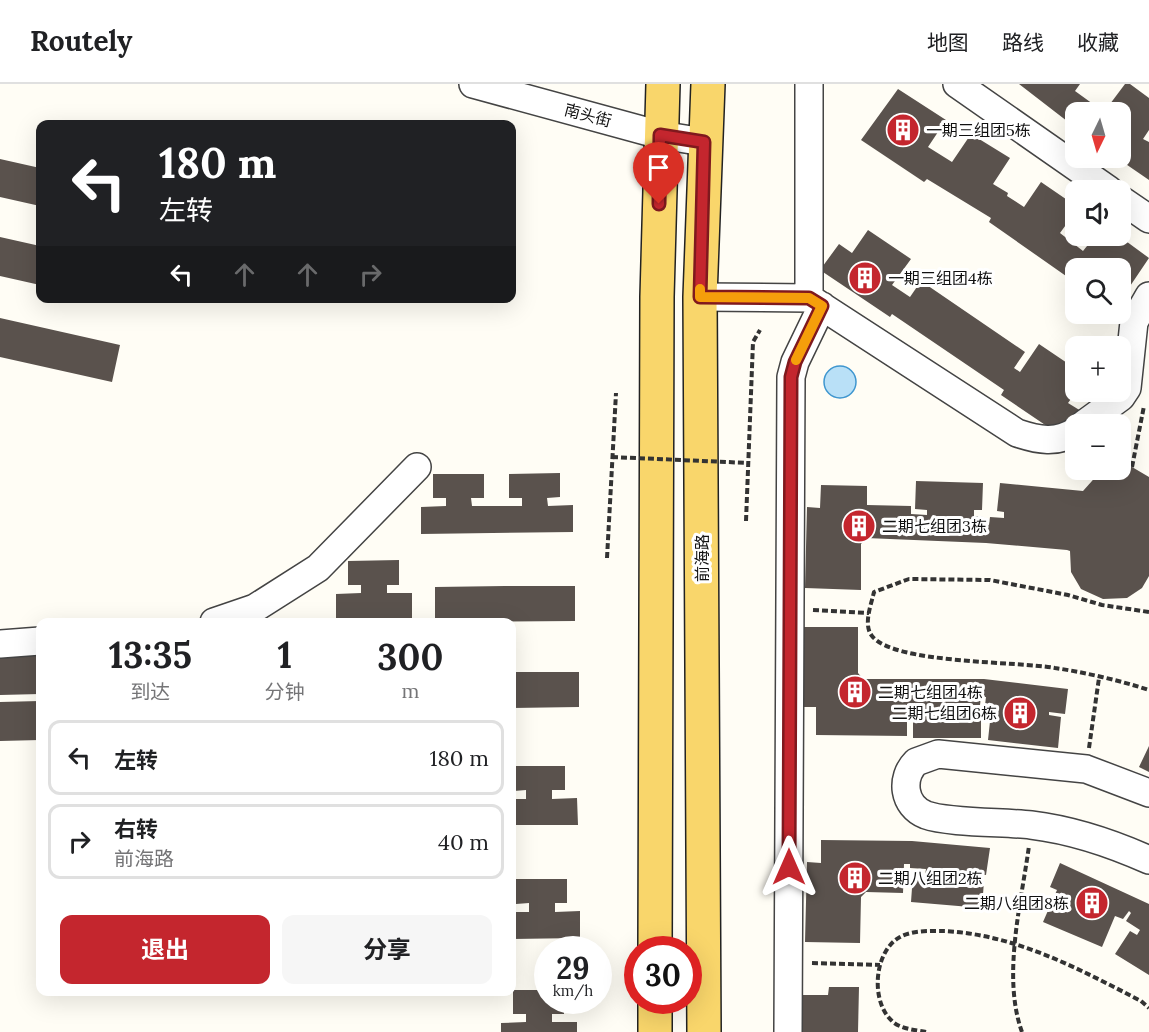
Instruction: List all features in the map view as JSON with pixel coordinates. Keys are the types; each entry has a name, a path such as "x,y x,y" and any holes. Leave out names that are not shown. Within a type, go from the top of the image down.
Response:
{"main road":[{"path":"656,936 657,297 663,84"},
{"name":"前海路","path":"705,1032 700,297 704,142 708,84"},
{"path":"655,1014 655,1032"}],"street":[{"name":"南头街","path":"473,84 660,135 704,142"},
{"path":"788,1032 791,377 815,302 809,84"},
{"path":"957,84 1095,180"},
{"path":"1131,207 1149,219"},
{"path":"1097,414 1120,397 1127,388 1134,322 1149,296"},
{"path":"700,297 815,302 1017,433 1033,438 1058,440 1065,436"},
{"path":"226,618 255,608 318,568 417,467"},
{"path":"0,644 36,641"},
{"path":"1149,793 1086,770 938,754 921,759 908,774 906,791 909,800 926,815 1069,831 1122,848 1149,860"}],"path":[{"path":"746,520 753,342 760,330"},
{"path":"608,558 616,393"},
{"path":"1132,467 1145,400"},
{"path":"612,457 749,463"},
{"path":"1149,612 990,580 909,579 874,592 869,613 870,635 884,647 919,655 1055,668 1149,690"},
{"path":"790,609 869,613"},
{"path":"1086,770 1100,678"},
{"path":"1022,1032 1015,1012 1012,980 1031,825"},
{"path":"926,1032 909,1029 892,1022 882,1005 878,980 885,950 901,936 928,931 972,933 1017,943 1081,970 1141,1001 1149,1008"},
{"path":"789,962 880,965"}],"water":[{"path":"840,366 851,371 856,382 851,393 840,398 829,393 824,382 829,371"}],"building":[{"path":"1019,84 1080,84 1075,91 1090,102 1065,102 1065,120"},
{"path":"1125,84 1130,84 1149,98 1149,130 1143,139 1149,142 1149,180 1131,168 1131,102 1112,102"},
{"path":"898,89 946,120 928,147 952,162 971,134 1010,158 993,184 1008,193 1007,196 1024,207 1041,182 1065,198 1065,226 1060,233 1065,237 1065,246 1077,246 1083,251 1087,246 1131,245 1149,258 1131,285 1131,258 1065,258 1065,275 989,222 991,218 927,179 924,182 861,140"},
{"path":"0,159 36,167 36,205 0,197"},
{"path":"868,230 911,259 892,285 910,297 921,281 1025,352 1014,368 1020,372 1039,344 1065,362 1065,402 1069,402 1081,411 1079,414 1065,414 1063,437 1001,395 1004,390 892,314 890,317 820,270 839,244 852,253"},
{"path":"0,237 36,245 36,284 0,276"},
{"path":"0,318 120,345 112,382 0,357"},
{"path":"1131,467 1149,477 1149,576 1142,588 1127,598 1103,599 1081,589 1071,572 1070,551 1067,550 986,543 866,538 861,544 861,590 805,588 807,507 820,508 821,485 867,486 867,505 911,506 911,514 927,515 927,510 915,509 916,481 983,483 982,510 974,510 974,516 983,517 983,524 989,525 990,517 1004,518 1004,512 997,511 1000,483 1083,491 1093,480 1131,480"},
{"path":"560,473 560,497 547,498 548,506 573,505 573,532 421,534 421,507 446,506 446,498 433,498 433,474 484,474 484,498 471,498 472,506 522,506 522,498 509,498 509,474"},
{"path":"399,560 399,585 387,585 387,593 412,593 412,618 336,618 336,594 361,593 361,585 348,585 348,561"},
{"path":"575,586 575,621 435,618 435,587"},
{"path":"803,627 858,627 858,673 863,679 984,679 1068,689 1065,714 1049,712 1049,715 1061,717 1058,748 988,740 991,712 998,713 999,707 985,705 986,697 981,697 980,705 972,705 973,711 981,711 981,738 913,738 913,710 925,710 925,704 907,704 907,736 816,735 816,707 803,707"},
{"path":"36,652 36,694 0,695 0,654"},
{"path":"516,672 579,672 579,707 516,708"},
{"path":"36,701 36,740 0,741 0,702"},
{"path":"1149,746 1149,772 1139,767"},
{"path":"516,766 565,766 565,790 552,790 552,799 577,798 578,825 516,825 516,799 526,799 526,790 516,791"},
{"name":"二期八组团2栋","path":"821,840 912,841 990,848 986,875 977,874 976,881 984,881 982,908 911,902 913,874 925,875 926,869 910,868 910,864 904,864 903,893 866,892 861,897 860,943 805,942 807,862 821,863"},
{"name":"二期八组团8栋","path":"1060,863 1149,904 1149,975 1115,954 1130,931 1137,935 1140,930 1126,921 1131,913 1129,911 1123,919 1115,916 1102,947 1043,922 1057,890 1050,887"},
{"path":"516,879 567,879 567,903 555,903 555,912 580,911 580,936 534,936 534,939 516,939 516,912 529,912 529,903 516,904"},
{"path":"829,987 859,987 858,1032 801,1032 802,995 828,995"},
{"path":"516,990 534,990 534,1014 552,1014 552,1022 577,1022 577,1032 501,1032 501,1023 526,1022 526,1014 513,1014 513,996 516,996"}],"slow traffic":[{"path":"700,289 700,297 809,298 822,306 796,360"}],"place":[{"name":"一期三组团5栋","path":"903,130"},
{"name":"一期三组团4栋","path":"865,278"},
{"name":"二期七组团3栋","path":"859,526"},
{"name":"二期七组团4栋","path":"855,692"},
{"name":"二期七组团6栋","path":"1020,713"},
{"name":"二期八组团2栋","path":"855,878"},
{"name":"二期八组团8栋","path":"1092,903"}],"route":[{"path":"659,204 660,135 704,142 700,297 809,298 822,306 795,362 791,377 789,867"}]}
